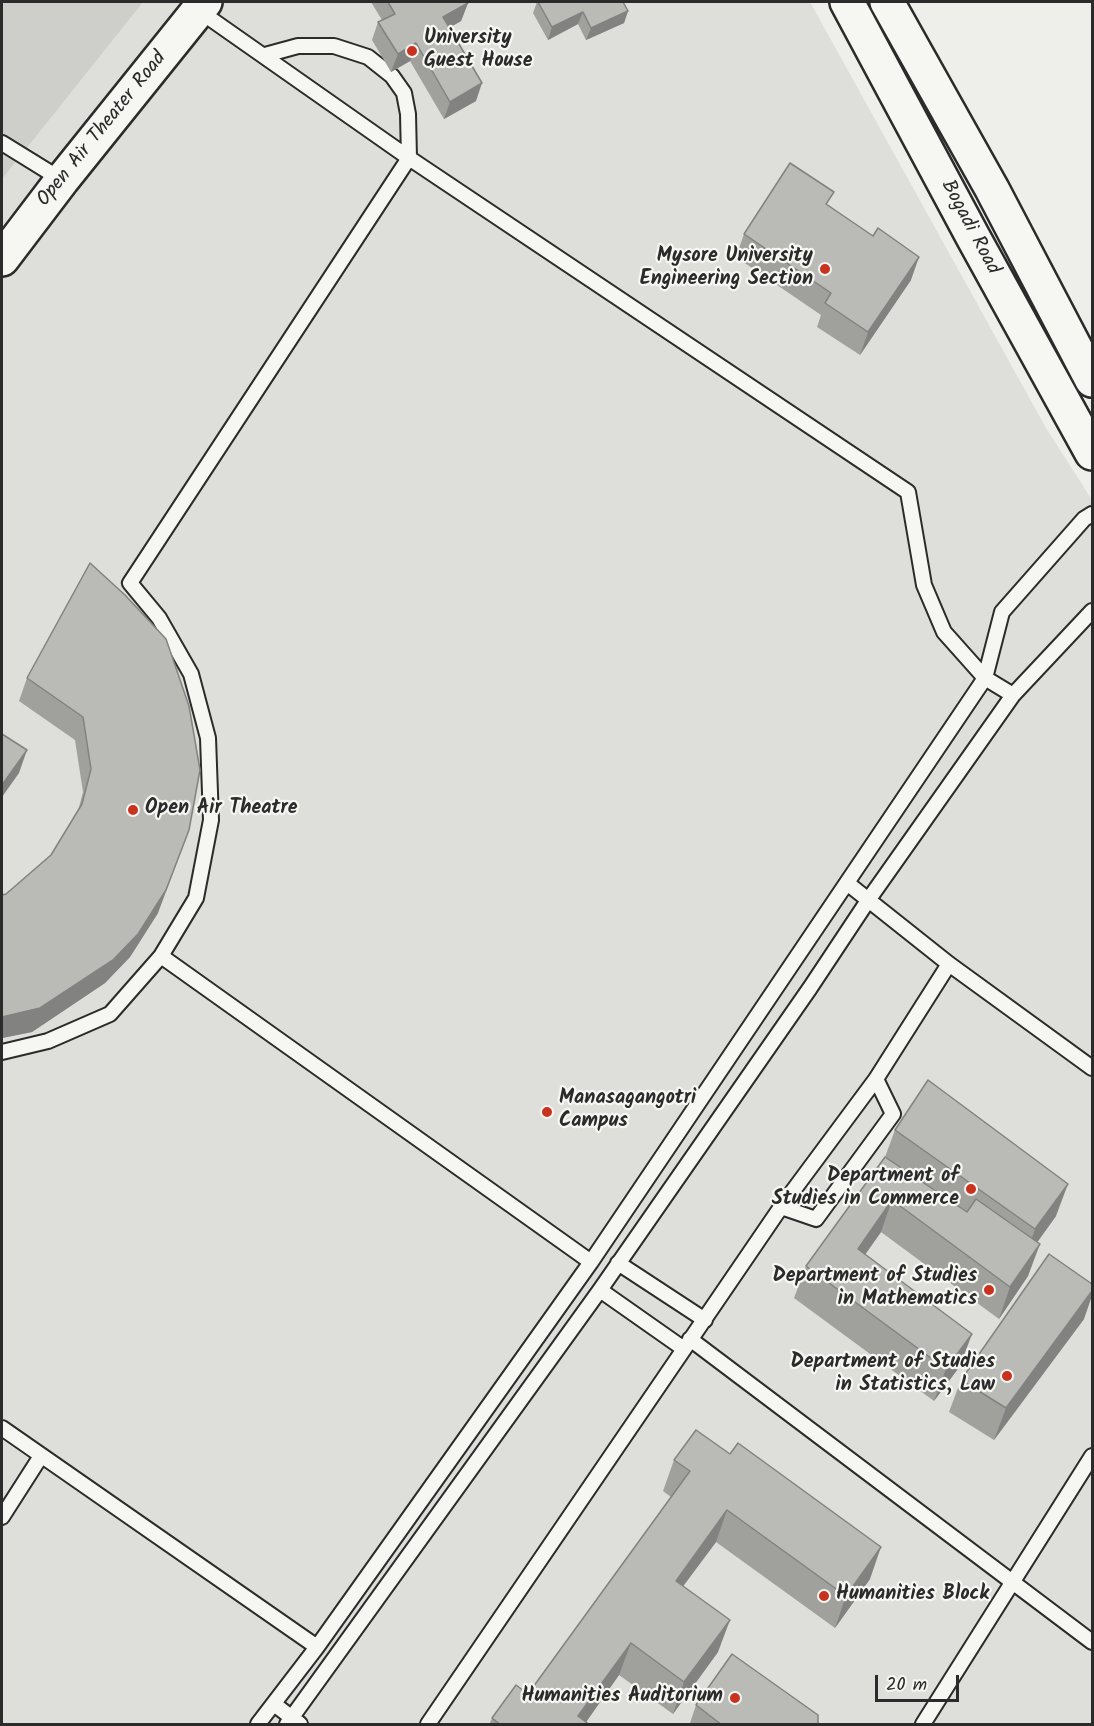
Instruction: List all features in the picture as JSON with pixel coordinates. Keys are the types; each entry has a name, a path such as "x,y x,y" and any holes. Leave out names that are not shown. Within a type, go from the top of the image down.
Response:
{"main road":[{"name":"Bogadi Road","path":"847,2 1092,453"},
{"path":"887,2 992,189 1092,380"},
{"name":"Open Air Theater Road","path":"2,259 201,6"}],"lane":[{"path":"201,6 265,55 410,158 908,492 924,585 944,632 985,678 1012,695"},
{"path":"2,1052 48,1041 110,1014 161,956 196,898 211,820 208,738 191,674 159,618 130,583 410,158 408,114 404,93 392,75 368,57 334,46 298,46 265,55"},
{"path":"2,143 62,180"},
{"path":"258,1725 591,1262 985,678 1002,612 1084,519 1092,514"},
{"path":"274,1704 293,1722 600,1290 1012,695 1092,611"},
{"path":"846,883 949,964 1092,1068"},
{"path":"161,956 591,1262"},
{"path":"428,1725 781,1207 876,1079 949,964"},
{"path":"781,1207 816,1219 893,1114 876,1079"},
{"path":"618,1263 705,1320"},
{"path":"600,1290 687,1344 1092,1642"},
{"path":"2,1428 316,1647"},
{"path":"2,1517 41,1456"},
{"path":"923,1725 1092,1456"}],"shaded area":[{"name":"Manasagangotri Campus","path":"2,2 810,2 1046,428 1092,500 1092,1724 2,1724"},
{"path":"2,2 143,2 2,179"}],"building":[{"name":"University Guest House","path":"388,2 467,2 443,17 482,83 450,102 416,43 398,54 378,22 395,14"},
{"path":"538,2 623,2 628,11 591,28 583,12 552,27"},
{"name":"Mysore University Engineering Section","path":"790,163 834,192 826,204 873,236 878,228 919,257 868,332 825,303 831,293 744,234"},
{"name":"Open Air Theatre","path":"90,563 125,595 166,639 189,706 200,770 189,830 166,890 138,934 113,960 40,1008 2,1017 2,895 51,855 82,804 91,769 83,717 27,678"},
{"path":"2,734 27,750 2,785"},
{"path":"928,1080 1068,1184 1035,1229 895,1130"},
{"path":"885,1157 967,1212 976,1199 1040,1244 1010,1287 892,1200 858,1249 972,1334 946,1369 806,1266"},
{"name":"Department of Studies in Statistics, Law","path":"1049,1254 1092,1284 1092,1291 1006,1408 961,1380"},
{"name":"Humanities Block","path":"696,1430 730,1454 738,1443 881,1547 846,1596 727,1510 676,1581 730,1620 684,1682 631,1643 578,1716 590,1725 501,1725 492,1718 516,1685 528,1694 690,1471 674,1460"},
{"path":"732,1654 818,1715 818,1725 722,1725 696,1705"}],"place":[{"name":"University Guest House","path":"412,51"},
{"name":"Mysore University Engineering Section","path":"825,269"},
{"name":"Open Air Theatre","path":"133,810"},
{"name":"Manasagangotri Campus","path":"547,1112"},
{"name":"Department of Studies in Commerce","path":"971,1189"},
{"name":"Department of Studies in Mathematics","path":"989,1290"},
{"name":"Department of Studies in Statistics, Law","path":"1007,1376"},
{"name":"Humanities Block","path":"824,1596"},
{"name":"Humanities Auditorium","path":"735,1698"}]}
